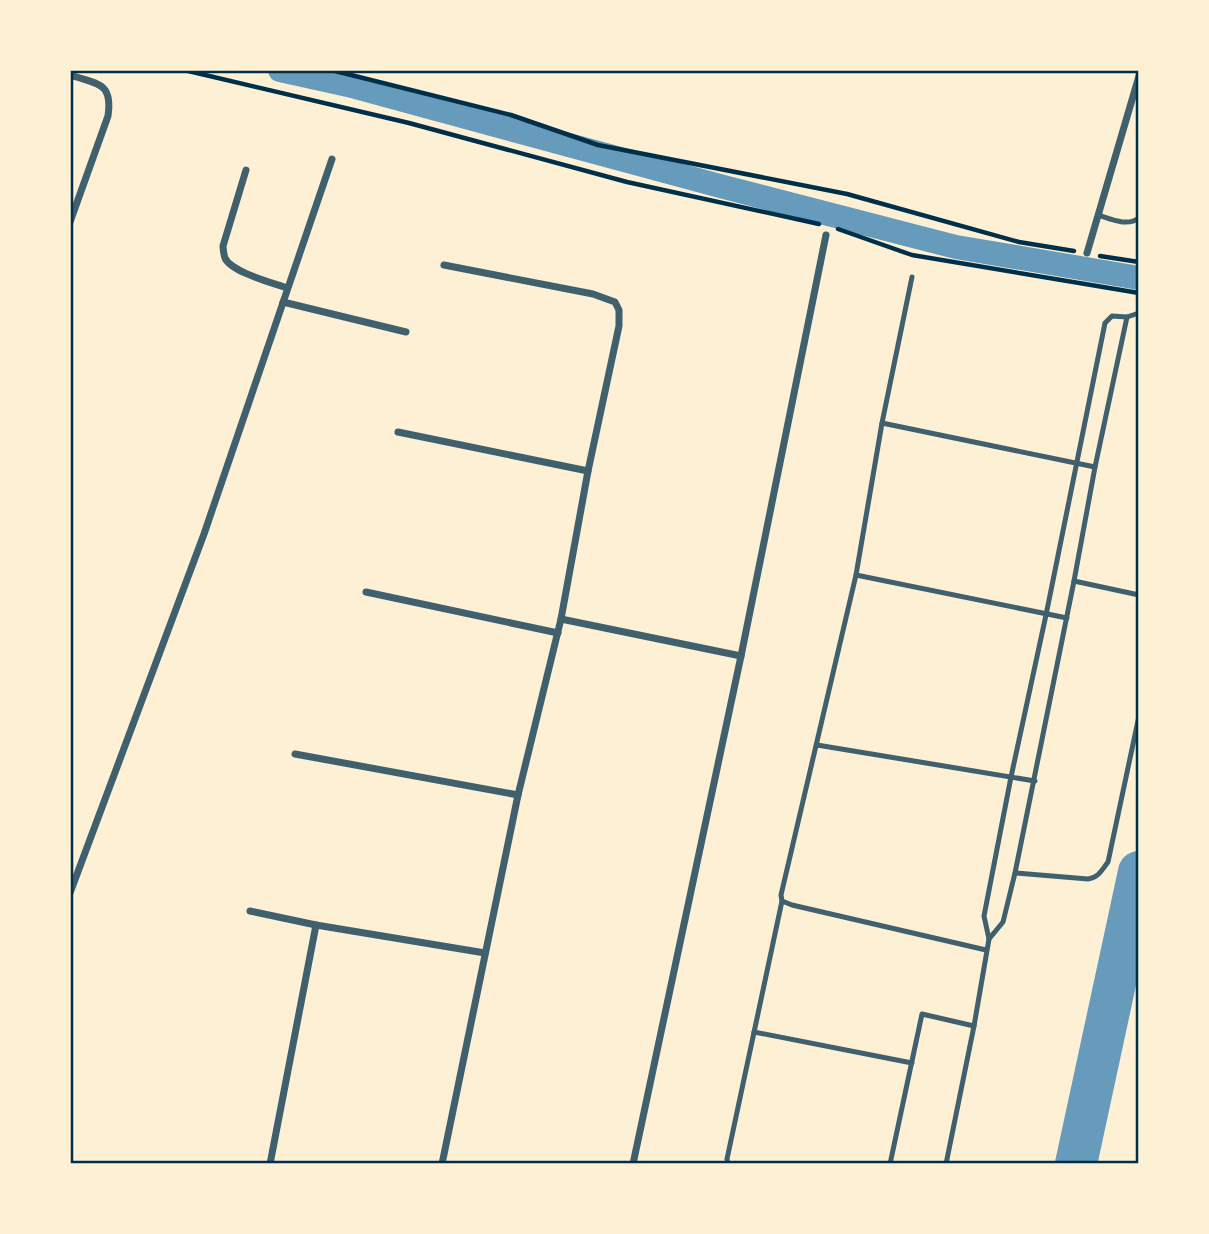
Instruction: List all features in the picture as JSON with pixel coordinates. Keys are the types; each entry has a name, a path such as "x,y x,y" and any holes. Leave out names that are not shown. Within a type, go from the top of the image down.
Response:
{"street":[{"path":"70,75 100,85 107,91 110,100 108,116 70,222"},
{"path":"1087,253 1139,76"},
{"path":"70,893 204,534 332,159"},
{"path":"246,170 223,246 224,257 230,265 239,270 287,288"},
{"path":"633,1164 741,656 826,235"},
{"path":"442,1164 518,795 561,619 620,310 615,302 593,294 444,265"},
{"path":"283,302 406,332"},
{"path":"398,432 589,471"},
{"path":"366,592 558,632"},
{"path":"561,619 741,656"},
{"path":"295,754 518,795"},
{"path":"250,911 316,925 485,953"},
{"path":"270,1164 316,925"}],"lane":[{"path":"1098,215 1123,222 1135,222 1139,218"},
{"path":"728,1164 782,901 781,895 856,575 882,423 912,277"},
{"path":"989,939 984,916 1105,323 1112,316 1127,317 1139,313"},
{"path":"946,1164 974,1026 986,950 989,939 1003,922 1035,781 1095,467 1127,317"},
{"path":"882,423 1095,467"},
{"path":"856,575 1067,618"},
{"path":"1074,581 1139,595"},
{"path":"1015,873 1094,879 1101,872 1108,862 1139,716"},
{"path":"817,744 1035,781"},
{"path":"782,901 986,950"},
{"path":"890,1164 922,1014 974,1026"},
{"path":"754,1032 912,1063"}],"path":[{"path":"184,70 409,122 626,182 848,231 912,255 1139,293"},
{"path":"331,70 511,116 598,145 847,194 1019,242 1139,262"}],"waterway":[{"path":"280,70 348,85 956,247 1139,278"},
{"path":"1076,1164 1139,872"}]}
